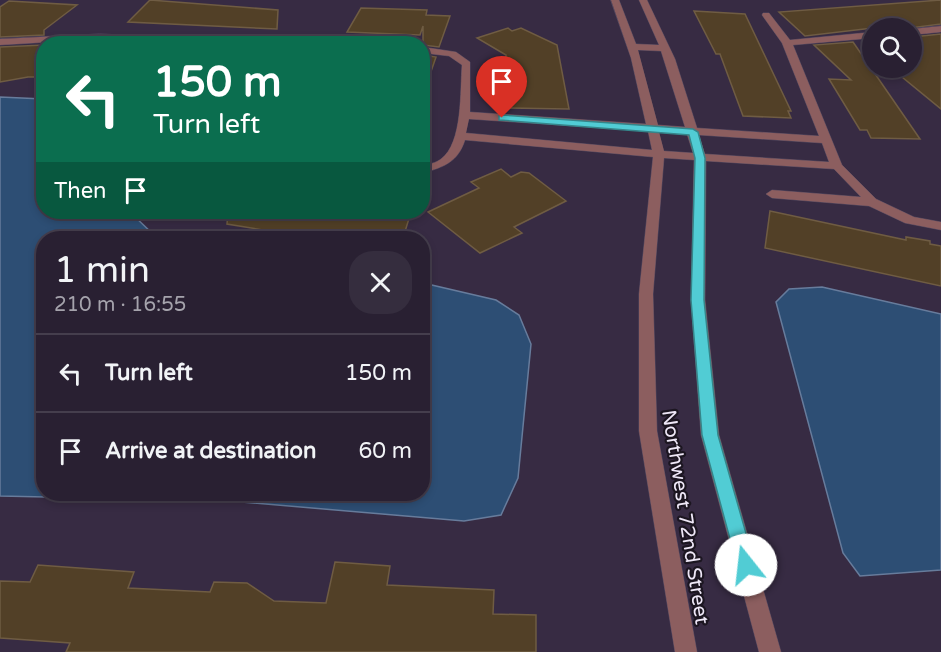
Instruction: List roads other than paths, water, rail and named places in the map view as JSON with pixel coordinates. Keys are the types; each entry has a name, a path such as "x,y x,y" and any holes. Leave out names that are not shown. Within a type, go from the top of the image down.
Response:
{"street":[{"name":"Northwest 72nd Street","path":"615,0 633,47 659,154 646,294 648,430 686,652"},
{"name":"Northwest 72nd Street","path":"643,0 665,48 700,158 698,300 710,435 770,652"},
{"path":"766,15 787,43 837,166 872,202 910,220 941,226"},
{"path":"922,31 941,29"},
{"path":"78,36 116,36"},
{"path":"787,43 862,36"},
{"path":"0,42 36,38"},
{"path":"633,47 665,48"},
{"path":"430,50 460,56 467,64 461,136 453,154 444,163 430,167"},
{"path":"463,115 652,130 826,140"},
{"path":"461,136 700,158 837,166"},
{"path":"772,194 872,202"}],"water":[{"path":"0,97 36,99 36,219 137,219 150,231 36,231 36,497 0,496"},
{"path":"430,285 496,300 519,315 531,344 518,478 501,515 464,521 230,501 430,501"},
{"path":"822,287 941,314 941,570 860,576 843,553 776,302 789,289"}]}
